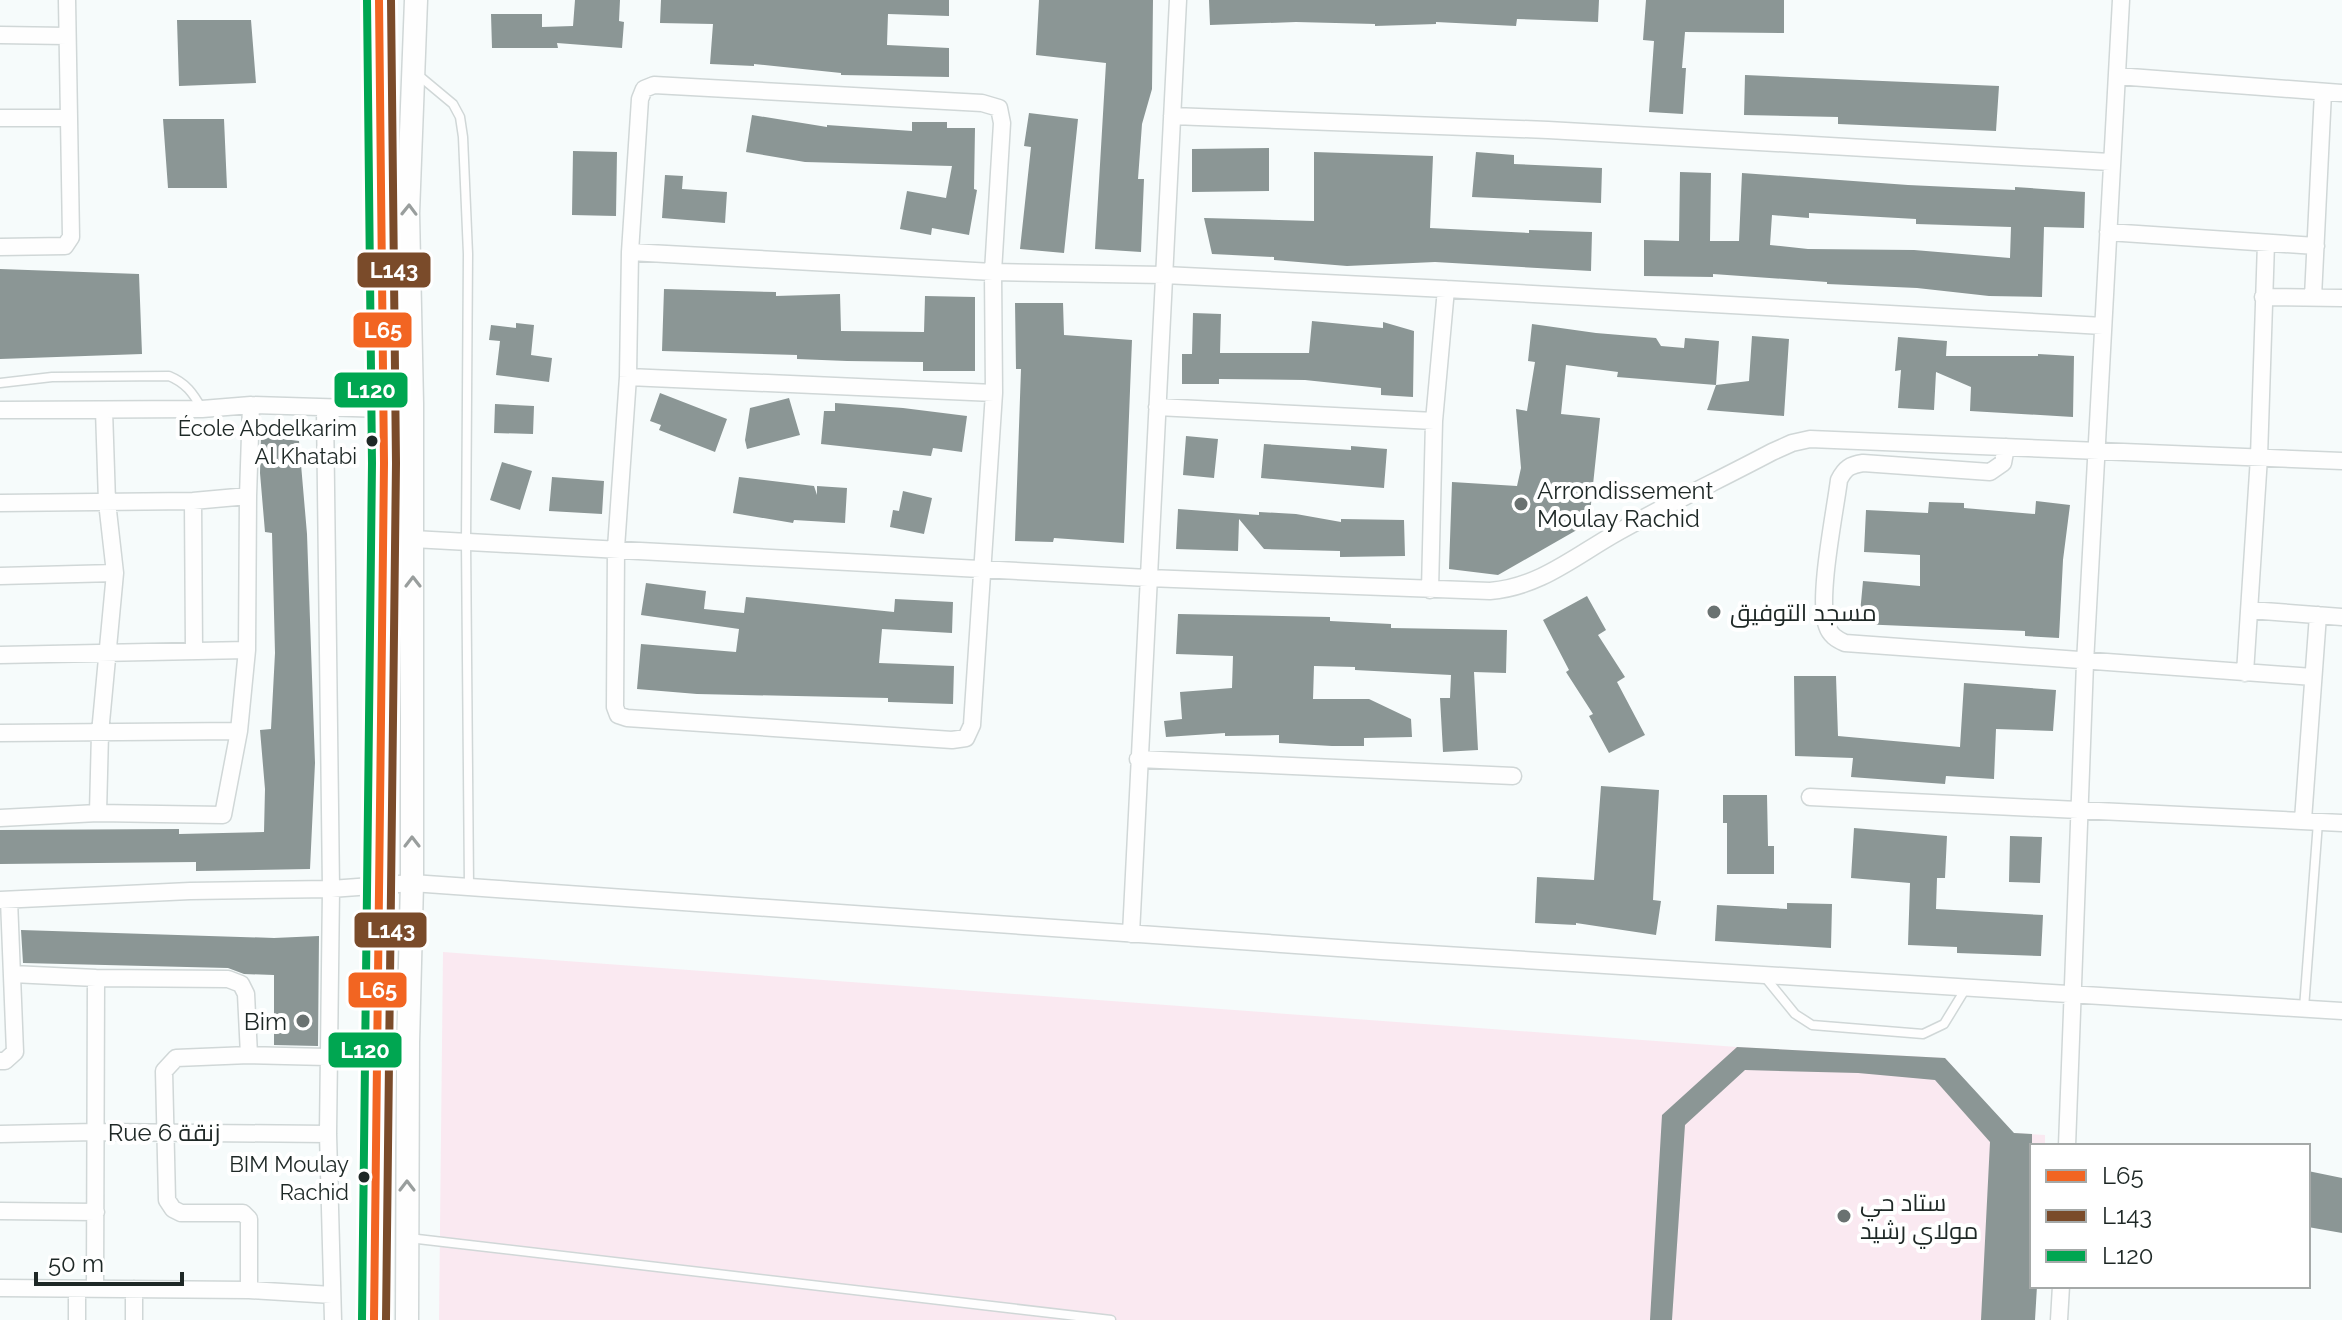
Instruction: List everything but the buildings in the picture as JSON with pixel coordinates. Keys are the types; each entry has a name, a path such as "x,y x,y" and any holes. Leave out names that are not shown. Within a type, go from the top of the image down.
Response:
{"main road":[{"path":"374,1320 385,409 379,0"},
{"path":"407,1320 413,539 408,213 416,0"}],"street":[{"path":"0,247 65,246 71,237 67,0"},
{"path":"1131,934 1178,0"},
{"path":"2067,1144 2085,663 2121,0"},
{"path":"0,35 67,36"},
{"path":"2117,76 2342,93"},
{"path":"654,85 788,92 982,103 999,108 1002,123 993,272 994,393 972,725 966,738 952,740 618,715 615,707 616,548 628,377 630,252 640,99 644,89 654,85"},
{"path":"2313,297 2323,92"},
{"path":"1172,116 1548,130 2110,162"},
{"path":"0,118 67,118"},
{"path":"2108,232 2316,246"},
{"path":"2245,673 2259,457 2266,243"},
{"path":"630,252 993,272 1164,275 1446,289 2103,326"},
{"path":"1430,590 1434,421 1446,289"},
{"path":"2263,297 2342,298"},
{"path":"628,377 994,393"},
{"path":"0,410 202,409 251,405 385,409"},
{"path":"0,818 98,813 223,815 239,731 247,650 251,405"},
{"path":"1157,407 1434,421"},
{"path":"325,409 331,889 327,1057 333,1320"},
{"path":"98,813 100,733 115,573 107,502 104,410"},
{"path":"413,539 1148,578 1490,591 1513,590 1542,578 1616,533 1792,443 1810,439 2342,461"},
{"path":"2006,447 2003,463 1990,472 1863,463 1852,464 1845,469 1839,480 1823,607 1834,638 1845,643 2085,663 2313,677"},
{"path":"0,503 193,501 248,496"},
{"path":"193,501 194,650"},
{"path":"0,576 115,573"},
{"path":"2250,610 2342,617"},
{"path":"2310,821 2313,677 2318,615"},
{"path":"0,655 247,650"},
{"path":"0,733 239,731"},
{"path":"1138,759 1513,776"},
{"path":"1810,797 2342,823"},
{"path":"0,1061 11,1058 15,1052 12,974 4,900 190,891 331,889 412,883 1131,934 2342,1011"},
{"path":"12,974 228,979 241,984 246,994 249,1055"},
{"path":"95,1289 96,978"},
{"path":"249,1290 249,1219 243,1213 181,1213 173,1209 167,1200 164,1071 176,1058 249,1055 327,1057"},
{"name":"Rue 6 زنقة","path":"0,1134 328,1134"},
{"path":"0,1211 96,1212"},
{"path":"0,1288 249,1290 332,1295"},
{"path":"2059,1320 2061,1288"},
{"path":"77,1289 77,1320"},
{"path":"134,1289 134,1320"}],"lane":[{"path":"413,71 440,90 453,104 460,117 463,137 468,254 466,541 469,887"},
{"path":"0,383 52,377 169,376 181,381 191,391 202,409"},
{"path":"2304,1008 2310,821"},
{"path":"1764,975 1795,1014 1812,1025 1923,1034 1944,1024 1967,987"},
{"path":"407,1238 1111,1320"}],"shaded area":[{"path":"443,952 1737,1047 1945,1058 2013,1133 2045,1135 2045,1144 2030,1144 2030,1288 2035,1320 439,1320"}],"transit line":[{"name":"L120","path":"362,1320 372,463 367,0"},
{"name":"L65","path":"374,1320 384,463 379,0"},
{"name":"L143","path":"386,1320 396,463 391,0"}],"place":[{"name":"École Abdelkarim Al Khatabi","path":"372,441"},
{"name":"Arrondissement Moulay Rachid","path":"1521,504"},
{"name":"مسجد التوفيق","path":"1714,612"},
{"name":"Bim","path":"303,1021"},
{"name":"BIM Moulay Rachid","path":"364,1177"},
{"name":"ستاد حي مولاي رشيد","path":"1844,1216"}]}
